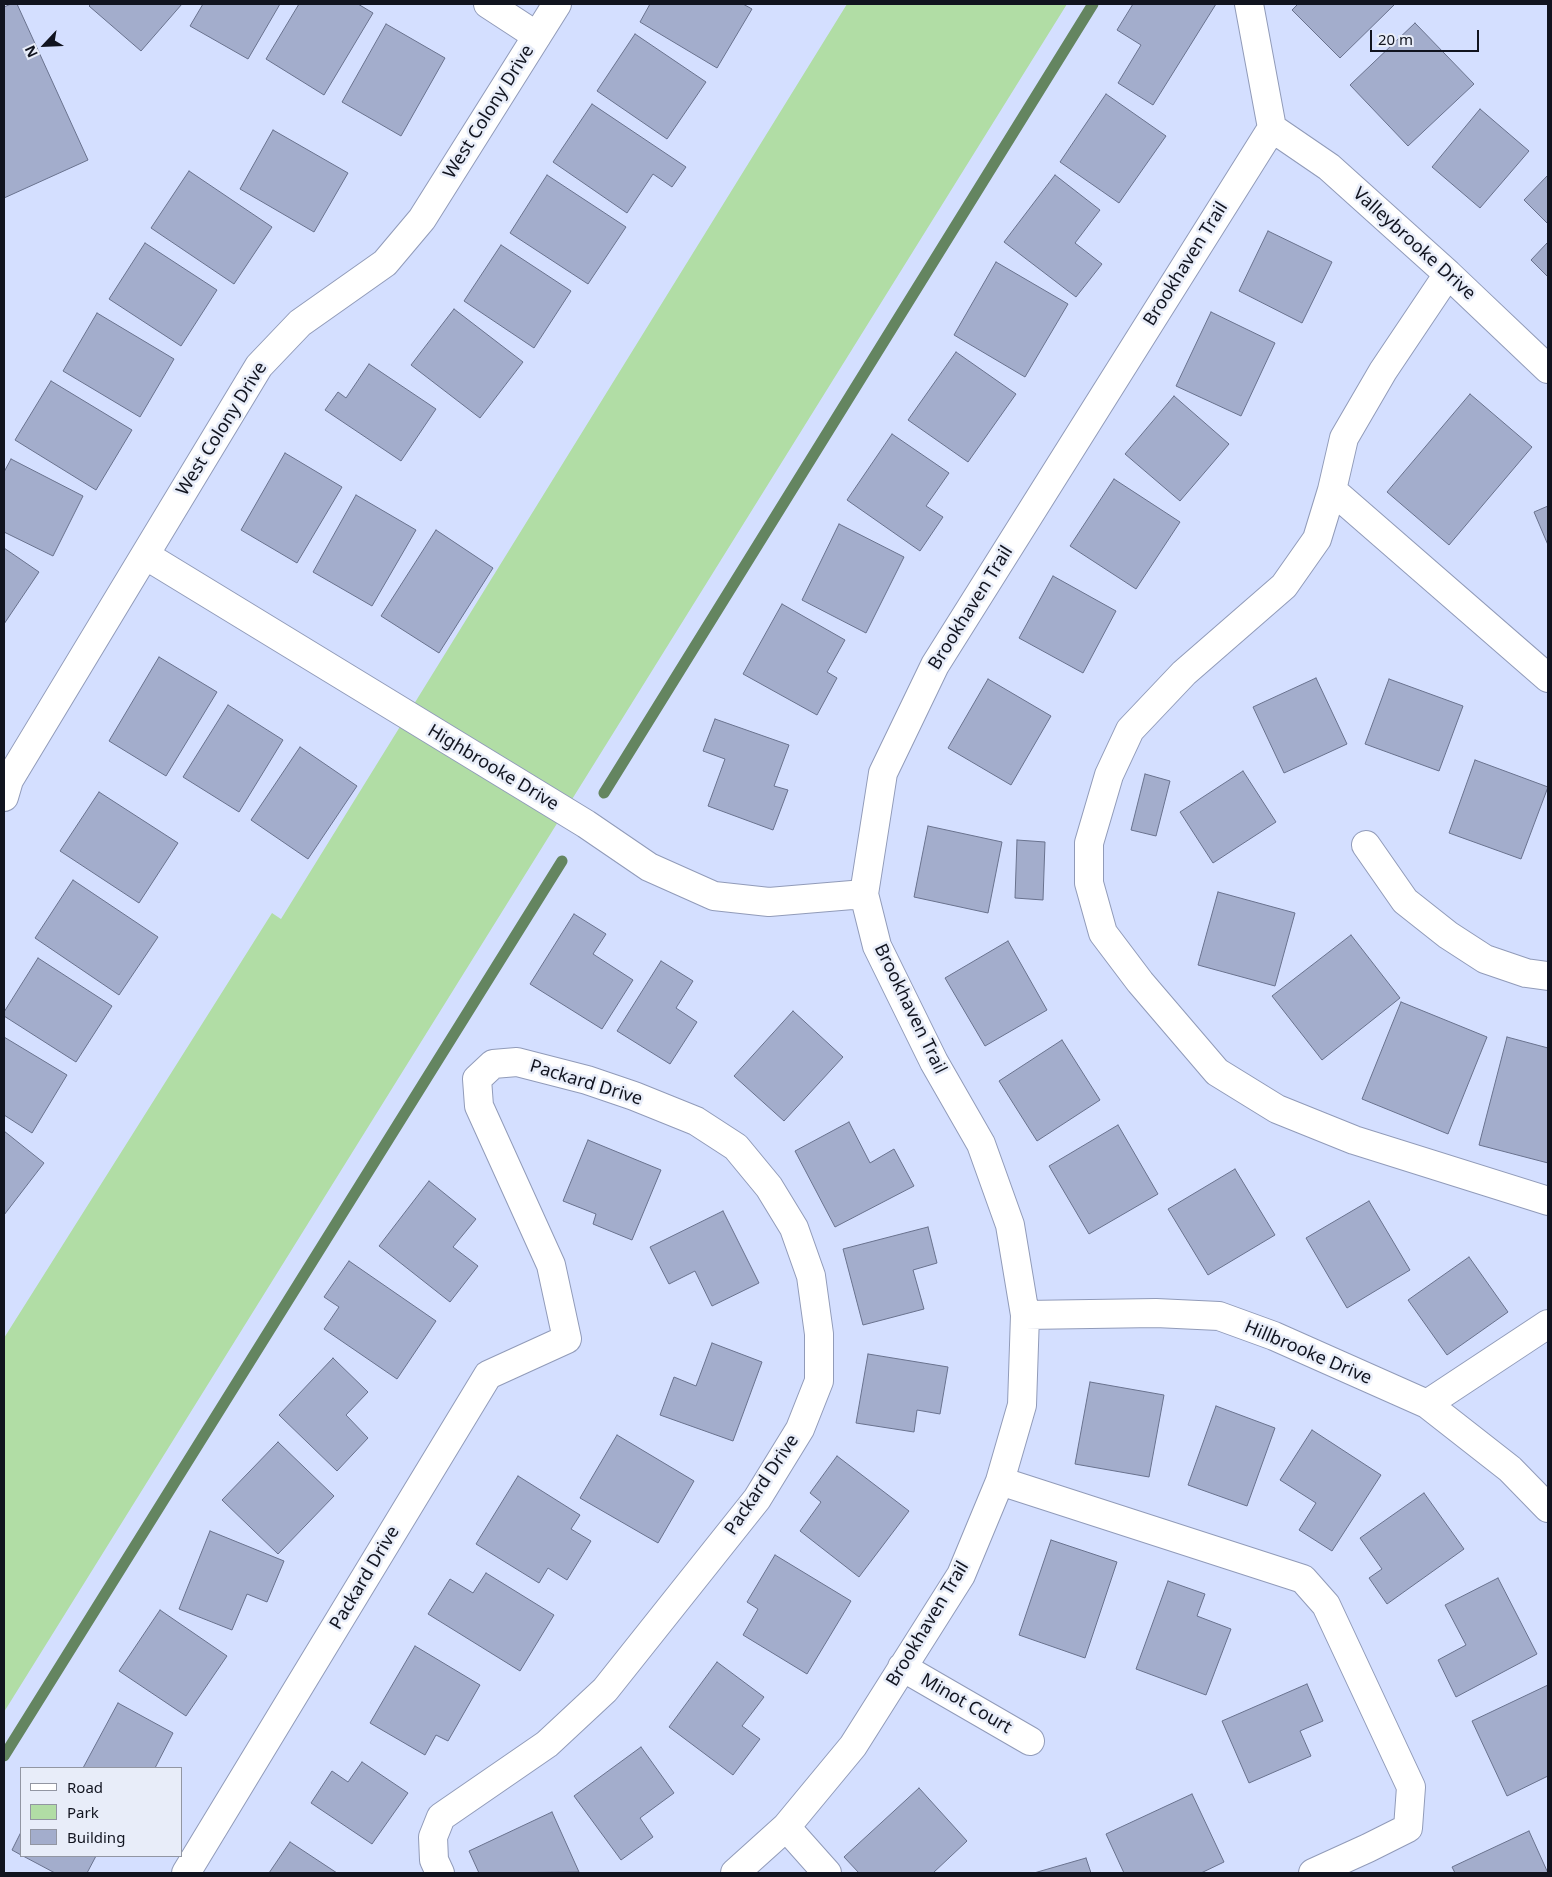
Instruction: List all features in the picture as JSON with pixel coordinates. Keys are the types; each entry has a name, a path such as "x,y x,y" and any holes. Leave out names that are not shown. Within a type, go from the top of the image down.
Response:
{"street":[{"path":"488,4 537,36"},
{"name":"West Colony Drive","path":"4,797 10,780 259,366 300,323 385,263 422,219 557,4"},
{"path":"1249,4 1272,128"},
{"name":"Valleybrooke Drive","path":"1272,128 1329,167 1448,274 1548,369"},
{"name":"Brookhaven Trail","path":"734,1873 786,1827 853,1746 961,1575 1000,1481 1022,1405 1025,1316 1010,1225 982,1144 934,1062 877,946 864,894 883,773 935,665 1272,128"},
{"path":"1448,274 1383,371 1344,438 1332,490 1317,539 1284,586 1184,673 1130,730 1109,775 1089,844 1089,883 1103,933 1140,982 1217,1072 1277,1109 1354,1140 1548,1201"},
{"path":"1332,490 1548,678"},
{"name":"Highbrooke Drive","path":"145,556 586,824 649,867 714,896 769,902 864,894"},
{"path":"1366,845 1405,901 1448,935 1485,959 1526,973 1548,976"},
{"name":"Packard Drive","path":"186,1873 488,1375 567,1339 551,1265 478,1106 477,1080 493,1064 517,1062 587,1080 634,1096 696,1121 736,1147 769,1187 794,1228 811,1276 819,1334 819,1381 800,1429 757,1500 605,1690 547,1744 441,1817 433,1837 434,1860 440,1873"},
{"name":"Hillbrooke Drive","path":"1025,1316 1156,1313 1219,1316 1274,1336 1427,1404 1510,1469 1548,1508"},
{"path":"1427,1404 1548,1324"},
{"path":"1000,1481 1303,1579 1326,1605 1411,1787 1408,1828 1313,1873"},
{"name":"Minot Court","path":"902,1667 1030,1741"},
{"path":"786,1827 827,1873"}],"green space":[{"path":"847,4 1067,4 4,1712 4,1338 272,913 281,919"}],"building":[{"path":"17,4 88,160 4,198 4,7"},
{"path":"91,4 182,4 141,51 89,6"},
{"path":"203,4 280,4 248,59 190,26"},
{"path":"299,4 358,4 373,13 324,95 266,59"},
{"path":"650,4 743,4 752,9 717,68 640,22"},
{"path":"1133,4 1216,4 1153,105 1118,83 1141,45 1117,30"},
{"path":"1298,4 1395,4 1340,58 1292,10"},
{"path":"1415,23 1474,84 1408,146 1350,85"},
{"path":"386,24 445,58 401,136 342,102"},
{"path":"635,34 706,82 667,139 597,91"},
{"path":"1106,94 1166,136 1119,203 1060,162"},
{"path":"592,104 686,167 672,187 653,174 627,213 553,162"},
{"path":"1480,109 1529,151 1480,208 1432,167"},
{"path":"273,130 348,173 314,232 240,189"},
{"path":"189,171 272,227 234,284 151,228"},
{"path":"547,175 626,227 588,284 510,233"},
{"path":"1055,175 1100,210 1075,243 1102,264 1076,297 1004,242"},
{"path":"1548,175 1548,224 1524,200"},
{"path":"1268,231 1332,262 1302,323 1239,291"},
{"path":"1548,242 1548,277 1531,260"},
{"path":"145,243 217,290 181,346 109,299"},
{"path":"501,245 571,291 534,348 464,301"},
{"path":"996,262 1068,304 1025,377 954,335"},
{"path":"454,309 523,362 480,418 411,365"},
{"path":"1211,312 1275,343 1241,416 1176,386"},
{"path":"97,313 174,359 140,417 63,371"},
{"path":"956,352 1016,394 968,462 908,420"},
{"path":"369,364 436,409 401,461 325,410 338,392 346,398"},
{"path":"51,381 132,430 96,490 15,440"},
{"path":"1470,394 1532,447 1449,545 1387,492"},
{"path":"1174,396 1229,444 1180,501 1125,454"},
{"path":"892,434 949,473 926,506 943,517 920,551 847,500"},
{"path":"285,453 342,487 297,563 241,530"},
{"path":"11,459 83,496 53,556 4,532 4,472"},
{"path":"1114,479 1180,522 1136,589 1070,546"},
{"path":"356,495 416,530 372,606 313,572"},
{"path":"1548,506 1548,545 1534,512"},
{"path":"839,524 904,557 866,633 802,600"},
{"path":"436,530 493,568 439,653 381,616"},
{"path":"4,548 39,572 4,624"},
{"path":"1053,576 1116,611 1083,673 1019,638"},
{"path":"782,604 845,640 827,672 837,678 817,715 743,674"},
{"path":"159,657 217,692 166,776 109,741"},
{"path":"1316,678 1347,744 1284,773 1253,707"},
{"path":"988,679 1051,716 1011,785 948,748"},
{"path":"1389,679 1463,706 1439,771 1365,744"},
{"path":"228,705 283,740 239,812 183,777"},
{"path":"715,719 789,745 774,786 788,790 773,830 708,806 725,759 703,751"},
{"path":"300,747 357,786 308,859 251,820"},
{"path":"1475,760 1548,787 1521,859 1449,833"},
{"path":"1243,771 1276,822 1213,863 1180,812"},
{"path":"1145,774 1170,781 1156,836 1131,830"},
{"path":"99,792 178,843 139,903 60,851"},
{"path":"928,826 1002,842 988,913 914,897"},
{"path":"1017,840 1045,842 1043,900 1015,898"},
{"path":"73,880 158,937 119,995 35,938"},
{"path":"1218,892 1295,913 1275,986 1198,965"},
{"path":"574,914 606,934 593,954 633,980 602,1029 530,984"},
{"path":"1351,935 1400,998 1322,1060 1272,996"},
{"path":"1008,941 1047,1010 985,1046 945,978"},
{"path":"38,958 112,1006 76,1062 4,1016 4,1012"},
{"path":"661,961 693,981 676,1008 697,1022 670,1064 617,1031"},
{"path":"1401,1002 1487,1037 1448,1134 1362,1099"},
{"path":"793,1011 843,1057 784,1121 734,1076"},
{"path":"4,1037 67,1075 32,1133 4,1115"},
{"path":"1507,1037 1548,1048 1548,1163 1479,1145"},
{"path":"1062,1040 1100,1100 1037,1141 999,1081"},
{"path":"849,1122 870,1163 894,1149 914,1186 835,1227 795,1151"},
{"path":"1118,1125 1158,1194 1089,1234 1049,1166"},
{"path":"4,1131 44,1163 4,1215"},
{"path":"588,1140 661,1170 632,1240 593,1224 596,1214 563,1201"},
{"path":"1235,1169 1275,1235 1208,1275 1168,1209"},
{"path":"429,1181 476,1219 453,1247 478,1266 450,1302 379,1246"},
{"path":"1369,1201 1410,1270 1347,1308 1306,1238"},
{"path":"723,1211 759,1283 712,1306 695,1271 669,1284 650,1247"},
{"path":"928,1227 937,1263 913,1270 924,1309 863,1325 843,1249"},
{"path":"1469,1257 1508,1312 1447,1355 1408,1300"},
{"path":"349,1261 436,1321 397,1379 324,1329 339,1307 324,1297"},
{"path":"712,1343 762,1362 733,1441 660,1415 674,1377 696,1386"},
{"path":"868,1354 948,1367 940,1414 917,1410 914,1432 856,1423"},
{"path":"333,1358 368,1392 346,1415 368,1438 337,1471 279,1415"},
{"path":"1090,1382 1164,1395 1149,1477 1075,1464"},
{"path":"1216,1406 1275,1428 1247,1506 1188,1485"},
{"path":"1312,1430 1381,1475 1332,1551 1299,1530 1316,1503 1280,1480"},
{"path":"617,1435 694,1481 658,1543 580,1498"},
{"path":"278,1442 334,1496 278,1554 222,1500"},
{"path":"837,1456 909,1511 859,1577 800,1531 821,1502 810,1493"},
{"path":"518,1476 580,1515 571,1529 591,1541 567,1580 548,1568 539,1583 476,1544"},
{"path":"1424,1493 1464,1549 1387,1604 1369,1578 1382,1569 1360,1538"},
{"path":"210,1531 284,1561 267,1602 247,1594 232,1630 179,1609"},
{"path":"1051,1540 1117,1562 1085,1658 1019,1635"},
{"path":"775,1555 851,1601 807,1674 743,1635 758,1609 747,1602"},
{"path":"486,1573 554,1615 520,1671 428,1614 450,1579 473,1593"},
{"path":"1498,1578 1537,1654 1456,1697 1438,1660 1466,1645 1445,1605"},
{"path":"1168,1581 1205,1594 1197,1616 1231,1629 1206,1695 1136,1669"},
{"path":"160,1610 227,1656 186,1716 119,1671"},
{"path":"415,1646 480,1685 448,1741 436,1735 425,1755 370,1723"},
{"path":"717,1662 764,1697 742,1726 760,1739 733,1775 669,1727"},
{"path":"1307,1684 1323,1721 1300,1731 1311,1756 1249,1783 1222,1721"},
{"path":"1548,1685 1548,1776 1507,1796 1472,1721"},
{"path":"118,1703 173,1733 156,1767 84,1767"},
{"path":"641,1747 674,1793 640,1818 653,1837 621,1860 574,1796"},
{"path":"362,1762 408,1793 372,1844 311,1803 332,1771 348,1782"},
{"path":"919,1788 967,1841 933,1873 859,1873 844,1857"},
{"path":"1192,1794 1224,1862 1201,1873 1124,1873 1106,1834"},
{"path":"552,1812 579,1872 479,1873 469,1851"},
{"path":"1529,1831 1548,1873 1455,1873 1452,1867"},
{"path":"20,1834 20,1854 12,1850"},
{"path":"290,1842 337,1873 269,1873"},
{"path":"25,1857 95,1857 87,1873 55,1873"},
{"path":"1086,1858 1091,1873 1034,1873"}],"waterway":[{"path":"604,793 1093,4"},
{"path":"4,1756 562,861"}]}
